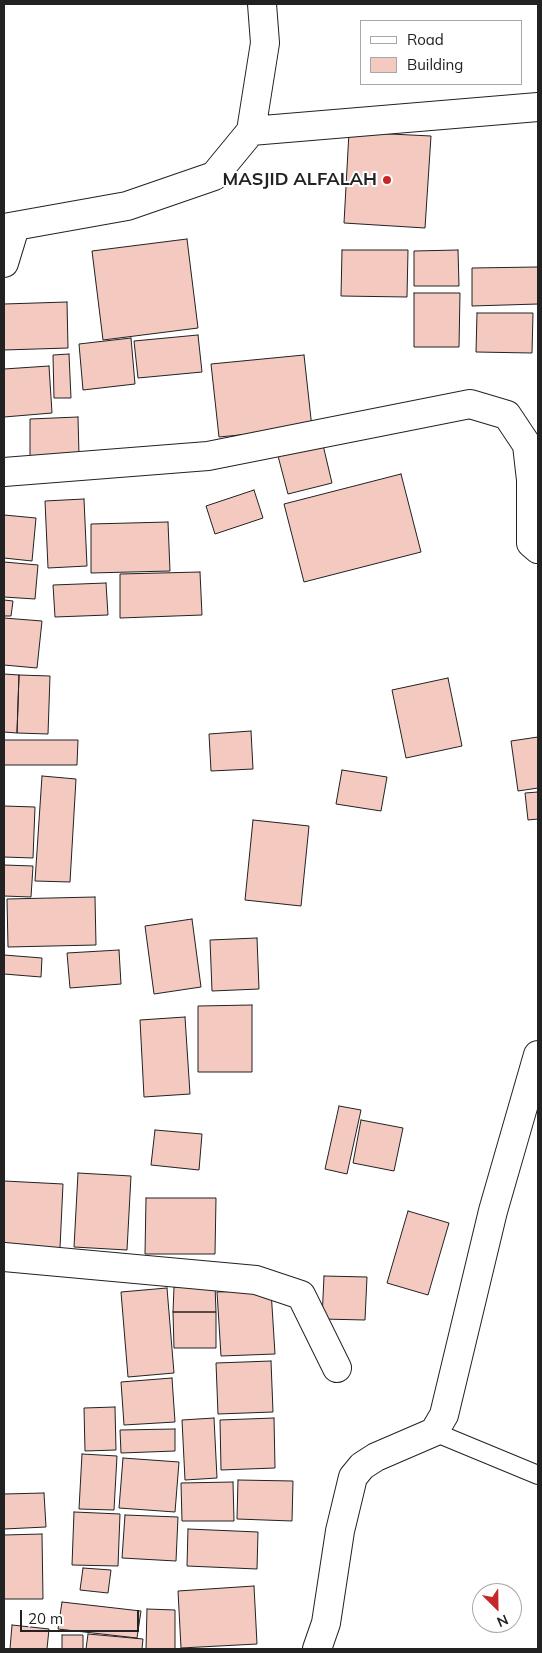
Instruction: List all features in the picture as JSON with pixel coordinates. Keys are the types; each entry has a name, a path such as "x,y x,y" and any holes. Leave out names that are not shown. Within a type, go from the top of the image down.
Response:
{"street":[{"path":"4,263 9,227 127,206 214,176 251,131 265,43 262,4"},
{"path":"251,131 538,107"},
{"path":"4,472 208,456 470,404 507,415 526,445 531,480 531,543 538,549"},
{"path":"317,1649 326,1622 340,1531 353,1477 362,1466 376,1458 434,1432 444,1414 493,1211 538,1055"},
{"path":"4,1257 256,1280 301,1295 337,1368"}],"lane":[{"path":"434,1432 538,1475"}],"building":[{"name":"MASJID ALFALAH","path":"349,132 431,136 425,228 344,223"},
{"path":"187,239 198,328 103,340 92,251"},
{"path":"342,250 408,250 407,297 341,296"},
{"path":"458,250 459,286 414,286 414,251"},
{"path":"538,267 538,304 472,306 472,268"},
{"path":"414,293 460,293 459,347 414,347"},
{"path":"67,302 68,348 4,350 4,304"},
{"path":"477,313 533,313 532,353 476,352"},
{"path":"198,335 202,372 138,378 134,341"},
{"path":"131,338 135,384 83,390 79,344"},
{"path":"69,354 71,398 54,398 53,355"},
{"path":"304,355 312,428 219,437 211,364"},
{"path":"49,366 52,413 4,417 4,369"},
{"path":"78,417 79,455 30,456 30,419"},
{"path":"323,445 332,483 288,494 278,456"},
{"path":"401,474 421,552 304,582 284,504"},
{"path":"254,490 263,518 215,534 206,506"},
{"path":"84,499 87,566 48,568 45,501"},
{"path":"4,515 36,518 32,561 4,558"},
{"path":"168,522 170,571 91,573 91,524"},
{"path":"4,562 38,565 35,599 4,597"},
{"path":"200,572 202,615 120,618 120,574"},
{"path":"106,583 108,615 55,617 53,585"},
{"path":"4,600 13,601 11,616 4,616"},
{"path":"4,618 42,621 37,668 4,665"},
{"path":"4,674 19,675 17,733 4,732"},
{"path":"19,675 50,676 48,734 17,733"},
{"path":"448,678 462,746 406,758 392,690"},
{"path":"251,731 253,769 211,771 209,734"},
{"path":"538,737 538,788 518,791 511,741"},
{"path":"4,740 78,740 77,765 4,765"},
{"path":"342,770 387,777 381,811 336,804"},
{"path":"42,776 76,779 70,882 35,881"},
{"path":"538,792 538,819 528,820 525,793"},
{"path":"4,806 35,807 33,858 4,857"},
{"path":"253,820 309,826 301,906 245,900"},
{"path":"4,865 33,866 31,897 4,896"},
{"path":"95,897 96,945 8,947 7,899"},
{"path":"192,919 201,987 154,994 145,926"},
{"path":"257,938 259,989 212,991 210,940"},
{"path":"119,950 121,984 70,988 67,953"},
{"path":"4,955 42,958 41,977 4,974"},
{"path":"252,1005 252,1072 198,1072 198,1006"},
{"path":"185,1017 190,1094 144,1097 140,1020"},
{"path":"339,1106 361,1110 347,1174 325,1169"},
{"path":"361,1120 403,1128 394,1171 353,1163"},
{"path":"155,1130 202,1134 199,1170 151,1165"},
{"path":"78,1173 131,1176 127,1250 74,1247"},
{"path":"4,1181 63,1184 60,1248 4,1246"},
{"path":"146,1198 216,1198 215,1254 145,1254"},
{"path":"408,1211 449,1223 428,1295 387,1283"},
{"path":"324,1276 367,1277 365,1320 322,1319"},
{"path":"215,1286 216,1312 173,1312 174,1287"},
{"path":"167,1288 174,1373 128,1377 121,1292"},
{"path":"271,1290 275,1354 221,1356 217,1292"},
{"path":"173,1312 216,1312 216,1348 174,1348"},
{"path":"271,1361 273,1412 218,1414 216,1363"},
{"path":"172,1378 175,1422 124,1425 121,1382"},
{"path":"115,1407 116,1450 85,1451 84,1408"},
{"path":"214,1418 217,1478 185,1480 182,1420"},
{"path":"274,1418 275,1468 221,1470 220,1420"},
{"path":"175,1429 175,1451 121,1453 120,1430"},
{"path":"82,1454 117,1456 114,1510 79,1509"},
{"path":"123,1458 179,1462 175,1512 119,1508"},
{"path":"238,1480 293,1481 292,1521 237,1519"},
{"path":"233,1482 234,1521 182,1521 181,1483"},
{"path":"44,1493 46,1527 4,1529 4,1494"},
{"path":"74,1512 120,1514 118,1566 72,1565"},
{"path":"125,1515 178,1517 176,1561 122,1558"},
{"path":"188,1529 258,1532 257,1569 187,1566"},
{"path":"42,1534 43,1599 4,1599 4,1535"},
{"path":"83,1568 111,1570 108,1593 80,1590"},
{"path":"254,1586 257,1644 181,1648 178,1591"},
{"path":"62,1602 141,1611 137,1638 58,1629"},
{"path":"147,1609 175,1610 175,1649 146,1649"},
{"path":"12,1625 49,1629 47,1649 10,1649"},
{"path":"88,1634 143,1639 142,1649 86,1649"},
{"path":"62,1635 83,1635 83,1649 62,1649"}],"place":[{"name":"MASJID ALFALAH","path":"387,180"}]}
